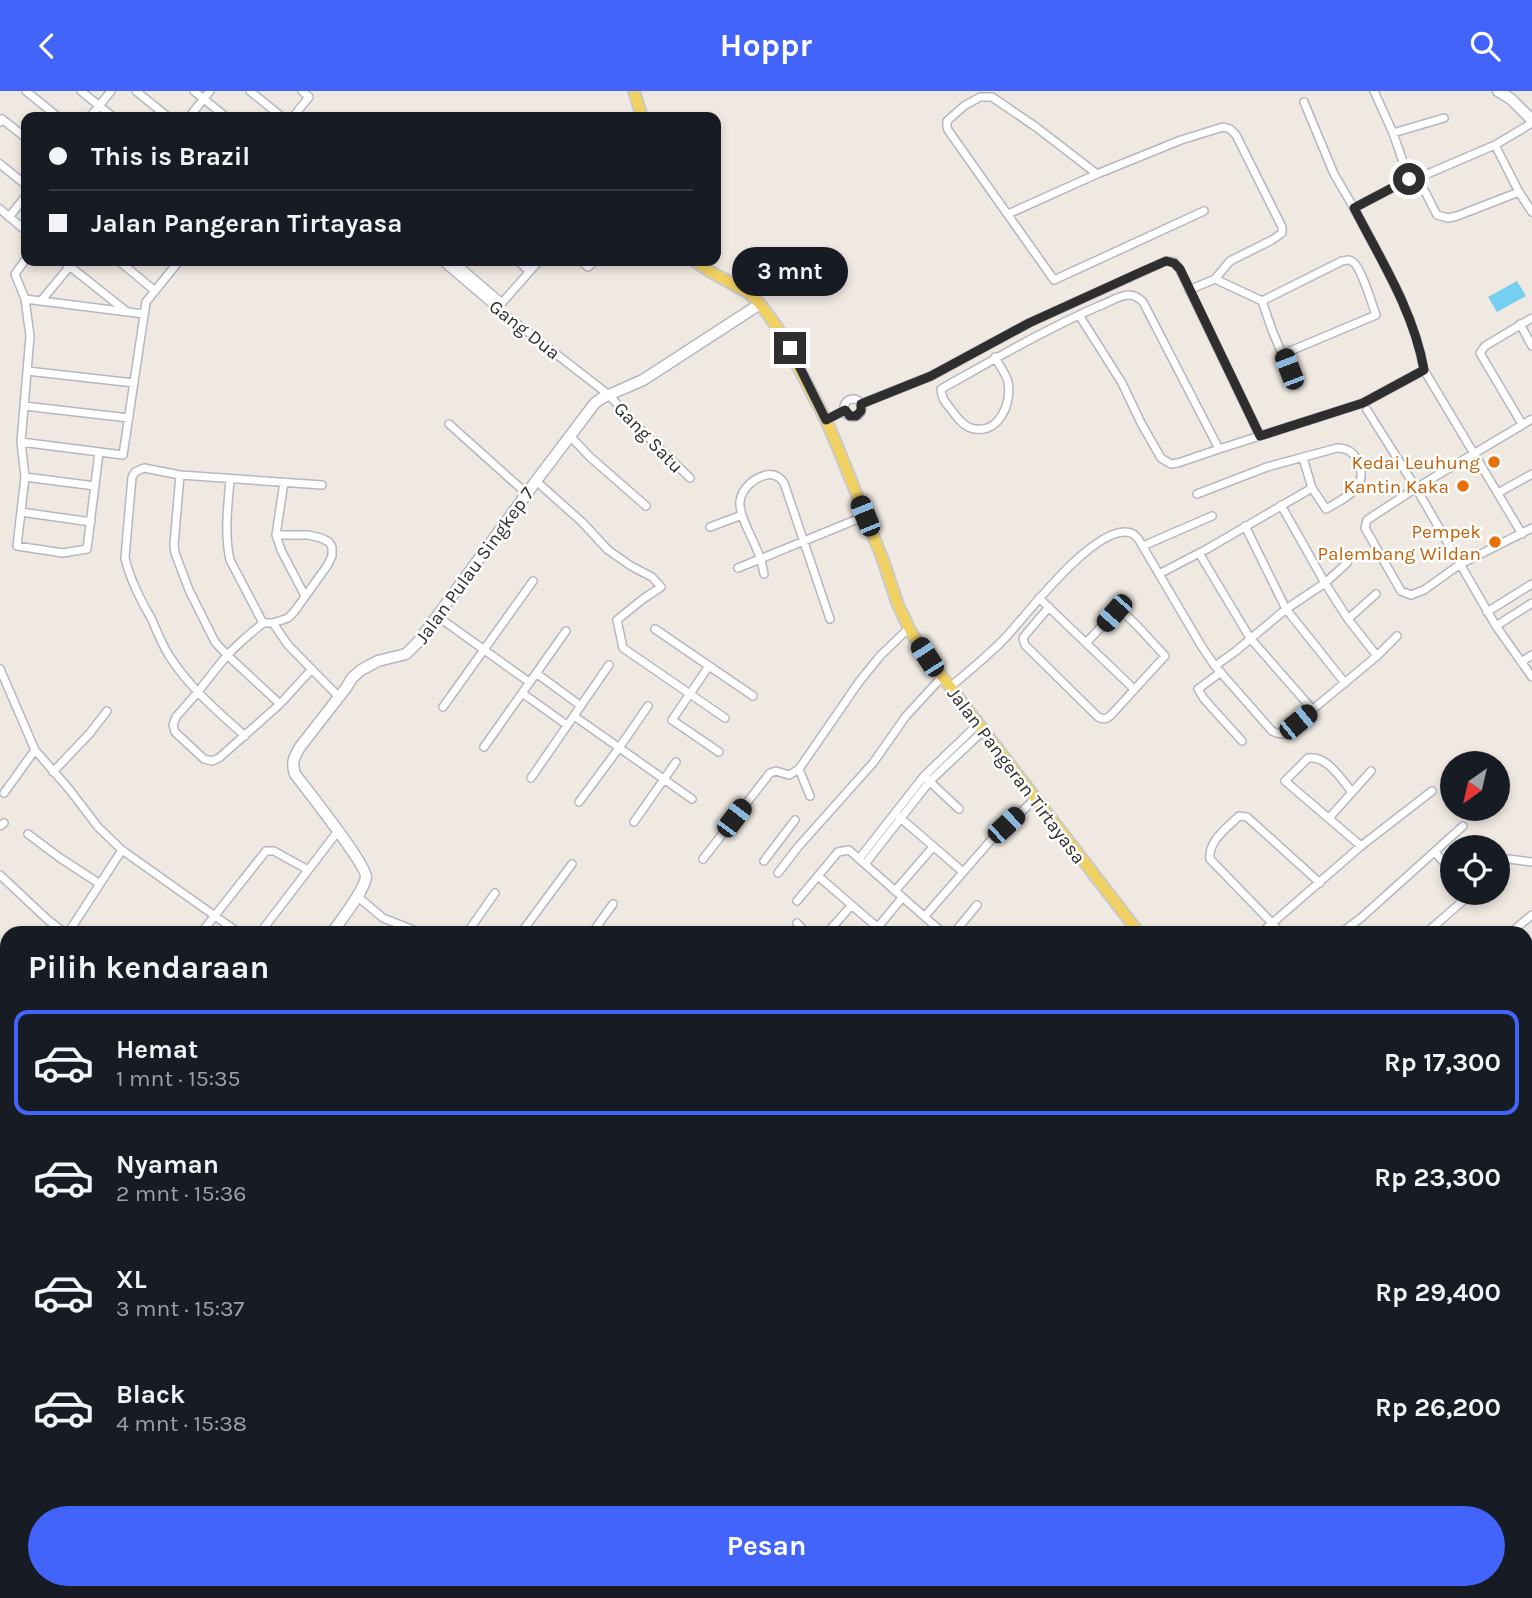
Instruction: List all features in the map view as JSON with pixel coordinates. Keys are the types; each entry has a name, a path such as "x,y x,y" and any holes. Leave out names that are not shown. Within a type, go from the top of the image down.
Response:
{"main road":[{"path":"634,91 640,112"},
{"name":"Jalan Pangeran Tirtayasa","path":"702,266 749,293 778,327 826,420 909,628 942,677 1134,926"}],"street":[{"path":"26,91 52,112"},
{"path":"81,91 107,112"},
{"path":"94,112 111,91"},
{"path":"136,91 162,112"},
{"path":"194,91 220,112"},
{"path":"193,112 210,91"},
{"path":"250,91 276,112"},
{"path":"297,112 309,97 302,91"},
{"path":"1374,91 1414,178 1437,215 1443,218 1457,216 1519,193"},
{"path":"1354,208 1414,178 1495,145 1532,122 1511,99 1498,91"},
{"path":"1097,174 992,97 980,97 964,106 947,121 948,130 1054,280 1204,211"},
{"path":"1304,103 1334,174 1403,305 1420,347 1424,370 1522,534"},
{"path":"1393,133 1444,118"},
{"path":"0,122 2,119 21,134"},
{"path":"1008,214 1181,140 1223,127 1230,129 1248,158 1282,227 1282,233 1230,261 1215,279 1189,289"},
{"path":"1495,145 1519,193 1532,212"},
{"path":"0,164 21,181"},
{"path":"9,217 21,202"},
{"path":"0,209 21,227"},
{"path":"1262,301 1342,261 1350,260 1355,263 1364,281 1376,314 1283,354"},
{"path":"861,404 931,376 1029,323 1166,261 1178,266 1260,436"},
{"path":"21,266 15,274 25,299 30,336 21,442 25,477 17,547 62,553 87,549 99,452"},
{"path":"41,301 66,266"},
{"path":"74,266 126,311"},
{"path":"125,266 155,291"},
{"path":"21,442 123,455 146,302 174,266"},
{"name":"Gang Dua","path":"448,266 609,395"},
{"path":"458,266 499,305 534,266"},
{"path":"523,266 529,271"},
{"path":"1215,279 1262,301 1295,385"},
{"path":"995,357 1008,381 1008,402 1005,411 995,423 983,429 974,429 956,416 941,396 941,389 995,357 1079,315 1121,297 1137,297 1143,302 1219,449"},
{"path":"25,299 144,314"},
{"name":"Jalan Pulau Singkep 7","path":"337,926 357,896 366,876 338,831 295,774 292,765 300,747 361,670 378,661 405,654 412,648 595,403 643,380 760,304"},
{"path":"1079,315 1122,383 1161,459 1171,464 1363,403 1424,370"},
{"path":"1522,424 1480,352 1485,346 1532,318"},
{"path":"1520,324 1532,346"},
{"path":"27,370 134,383"},
{"name":"Gang Satu","path":"609,395 690,478"},
{"path":"849,400 856,400 861,404 861,411 856,416 850,416 845,410 849,400"},
{"path":"24,406 129,418"},
{"path":"826,420 845,410"},
{"path":"1367,410 1416,488 1487,612 1532,677"},
{"path":"1532,419 1416,488 1367,520 1365,528 1401,591 1411,595 1424,590 1459,565 1532,528"},
{"path":"449,425 526,493"},
{"path":"569,435 646,506"},
{"path":"1198,494 1267,467 1328,449 1344,448 1354,454 1363,473 1362,482 1326,509 1312,488 1303,458"},
{"path":"244,736 197,693 180,671 165,649 137,592 125,558 132,477 135,472 144,468 180,475 322,485"},
{"path":"764,574 760,557 742,515 740,502 753,481 767,474 774,474 784,484 830,619"},
{"path":"1498,493 1532,474"},
{"path":"180,475 175,553 199,611 215,642 280,704"},
{"path":"25,477 95,486"},
{"path":"230,479 226,530 230,560 263,623"},
{"path":"536,481 582,522 608,550 652,577 661,587 617,620 623,648 725,718"},
{"path":"284,482 276,535 305,596"},
{"path":"1159,574 1312,488"},
{"path":"1281,505 1325,583 1377,656"},
{"path":"21,512 91,521"},
{"path":"710,527 742,515"},
{"path":"738,568 865,516"},
{"path":"1143,546 1212,516"},
{"path":"1245,526 1286,609 1345,683"},
{"path":"950,687 986,657 1076,559 1117,533 1135,535 1202,647 1272,731 1277,733 1283,734 1314,710 1397,636"},
{"path":"276,535 321,537 332,547 332,556 288,618 263,623 227,655 176,717 173,725 175,732 204,759 212,761 219,758 280,704 311,670"},
{"path":"1199,553 1250,638 1314,710"},
{"path":"1242,741 1198,689 1250,638 1325,583 1347,563"},
{"path":"443,707 533,581"},
{"path":"1487,612 1532,584"},
{"path":"1348,618 1376,594"},
{"path":"1040,598 1134,689"},
{"path":"1496,626 1532,603"},
{"path":"1049,607 1023,638 1025,645 1098,717 1107,719 1165,656 1122,613 1114,613 1087,642"},
{"path":"437,616 529,683"},
{"path":"273,622 282,638 339,697"},
{"path":"703,859 770,773 789,775 799,769 859,682 880,656 909,628"},
{"path":"655,629 753,697"},
{"path":"484,747 566,631"},
{"path":"1521,662 1532,656"},
{"path":"531,778 609,665"},
{"path":"709,666 672,720 719,752"},
{"path":"0,669 35,750 98,827 122,850 229,926"},
{"path":"536,673 580,706"},
{"path":"778,873 873,762 906,716 942,677"},
{"path":"522,693 567,725"},
{"path":"579,802 648,706"},
{"path":"53,772 107,711"},
{"path":"574,716 692,799"},
{"path":"862,862 927,778 981,727"},
{"path":"5,793 35,750"},
{"path":"1352,792 1331,766 1318,757 1308,758 1285,781 1361,846"},
{"path":"634,822 676,762"},
{"path":"799,769 810,796"},
{"path":"1329,818 1371,771"},
{"path":"927,778 959,809"},
{"path":"1269,926 1361,846 1432,791"},
{"path":"925,916 992,839 1035,799"},
{"path":"898,816 962,873"},
{"path":"1274,926 1210,859 1210,849 1239,816 1247,817 1255,823 1320,883"},
{"path":"764,861 795,820"},
{"path":"1350,926 1463,826"},
{"path":"265,926 338,831"},
{"path":"28,834 100,884"},
{"path":"783,835 798,847"},
{"path":"895,891 933,846"},
{"path":"72,926 122,850"},
{"path":"206,926 268,850 308,870"},
{"path":"797,901 838,852 849,850 936,926"},
{"path":"1435,852 1440,858"},
{"path":"1510,859 1532,862"},
{"path":"526,926 572,864"},
{"path":"0,875 57,926"},
{"path":"818,876 876,926"},
{"path":"472,926 495,893"},
{"path":"357,896 383,918 403,926"},
{"path":"884,926 902,898"},
{"path":"597,926 613,904"},
{"path":"960,926 977,905"},
{"path":"1434,926 1458,905"},
{"path":"833,926 852,906"},
{"path":"797,923 800,926"}],"water":[{"path":"1517,281 1526,296 1497,312 1488,297"}],"place":[{"name":"Kedai Leuhung","path":"1494,462"},
{"name":"Kantin Kaka","path":"1463,486"},
{"name":"Pempek Palembang Wildan","path":"1495,542"}],"route":[{"path":"790,348 826,420 845,410 850,416 856,416 861,411 861,404 931,376 1029,323 1166,261 1174,263 1180,269 1260,436 1363,403 1424,370 1420,347 1403,305 1354,208 1409,179"}]}
